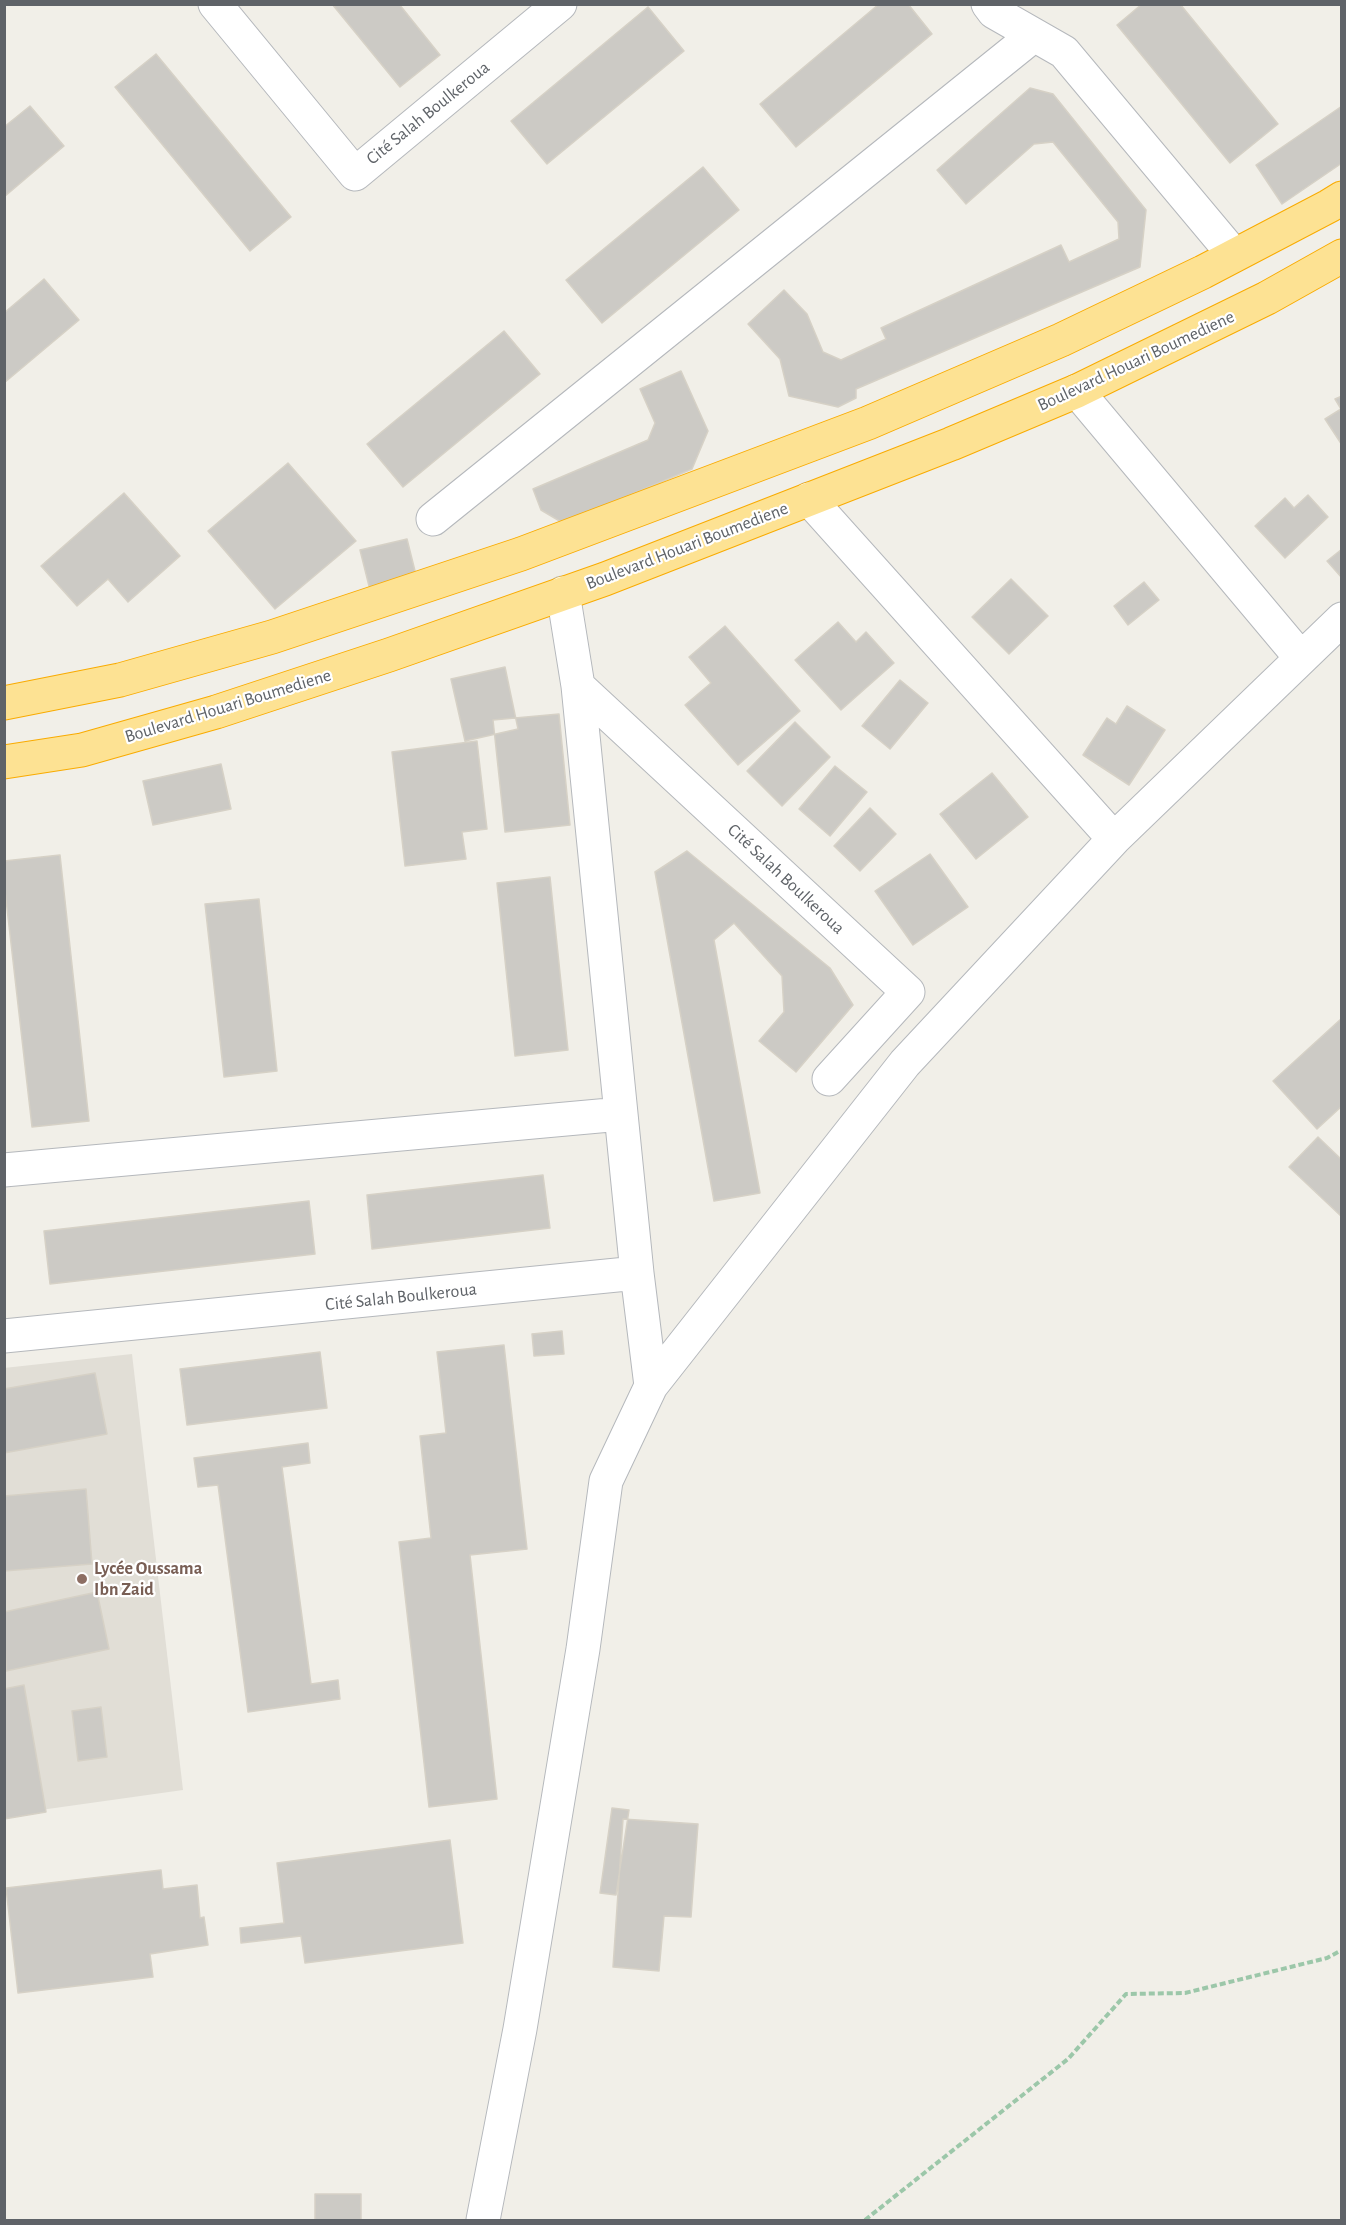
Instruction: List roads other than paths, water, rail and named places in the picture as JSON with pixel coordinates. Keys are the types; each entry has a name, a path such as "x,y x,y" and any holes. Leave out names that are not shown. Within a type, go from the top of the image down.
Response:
{"highway":[{"path":"4,703 120,680 251,643 521,554 868,423 1061,340 1234,255 1341,198"},
{"name":"Boulevard Houari Boumediene","path":"4,762 82,750 216,712 389,656 563,593 951,444 1077,391 1267,298 1336,268"}],"street":[{"name":"Cité Salah Boulkeroua","path":"215,4 355,174 560,4"},
{"path":"988,4 994,12 1064,52 1234,255"},
{"path":"433,519 1034,34"},
{"path":"1077,391 1301,658"},
{"path":"809,499 1114,839"},
{"path":"563,593 578,686 637,1274 651,1386"},
{"path":"483,2220 520,2029 584,1649 606,1481 651,1386 904,1063 1114,839 1341,619"},
{"name":"Cité Salah Boulkeroua","path":"578,686 908,992 829,1079"},
{"path":"4,1170 621,1114"},
{"name":"Cité Salah Boulkeroua","path":"4,1336 637,1274"}],"place":[{"name":"Lycée Oussama Ibn Zaid","path":"82,1579"}]}
